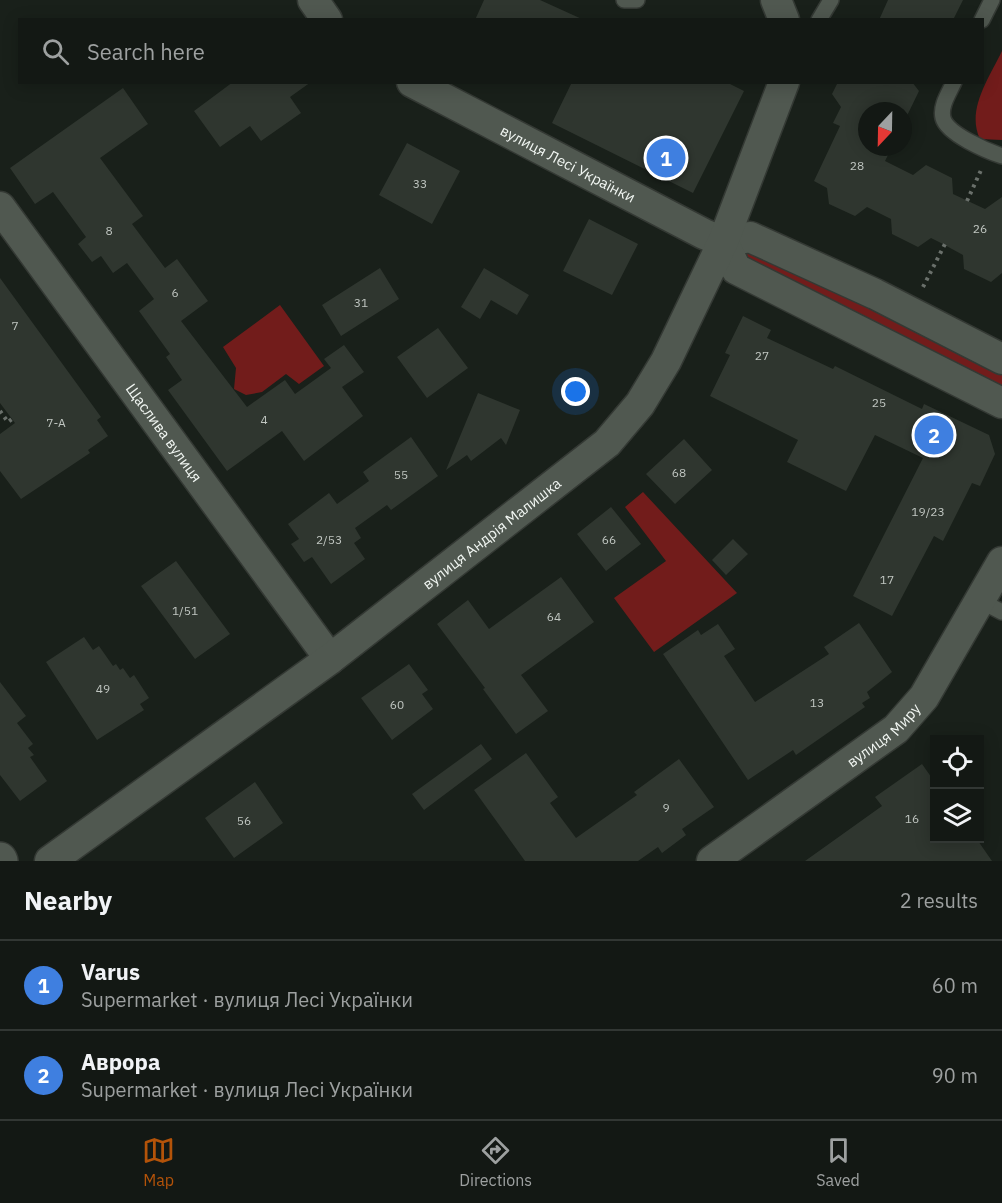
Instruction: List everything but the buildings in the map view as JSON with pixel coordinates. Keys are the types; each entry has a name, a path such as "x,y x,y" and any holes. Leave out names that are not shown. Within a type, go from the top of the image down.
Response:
{"street":[{"path":"312,0 326,18"},
{"path":"776,0 783,18"},
{"name":"вулиця Лесі Українки","path":"416,84 723,242"},
{"name":"вулиця Андрія Малишка","path":"50,861 330,659 607,443 640,404 666,361 723,242 783,84"},
{"name":"Щаслива вулиця","path":"0,207 330,659"},
{"path":"1002,359 875,294 750,237 723,242 736,269 1002,403"},
{"name":"вулиця Миру","path":"712,861 896,729 924,697 990,606 1002,562"}],"lane":[{"path":"624,0 637,0"},
{"path":"820,18 831,0"},
{"path":"983,18 992,0"},
{"path":"953,84 943,105 943,120 953,132 996,154"}],"path":[{"path":"967,201 996,154"},
{"path":"921,292 945,244"},
{"path":"0,411 8,422 12,419"}],"shaded area":[{"path":"1002,51 1002,140 980,139 976,128 977,106"},
{"path":"750,250 1002,371 1002,386 745,260 743,254"},
{"path":"280,305 324,366 299,384 286,374 262,392 246,395 234,389 236,368 223,347"},
{"path":"643,492 737,593 654,652 614,598 666,561 625,507"}],"place":[{"name":"Varus","path":"666,158"},
{"name":"Аврора","path":"934,435"}]}
